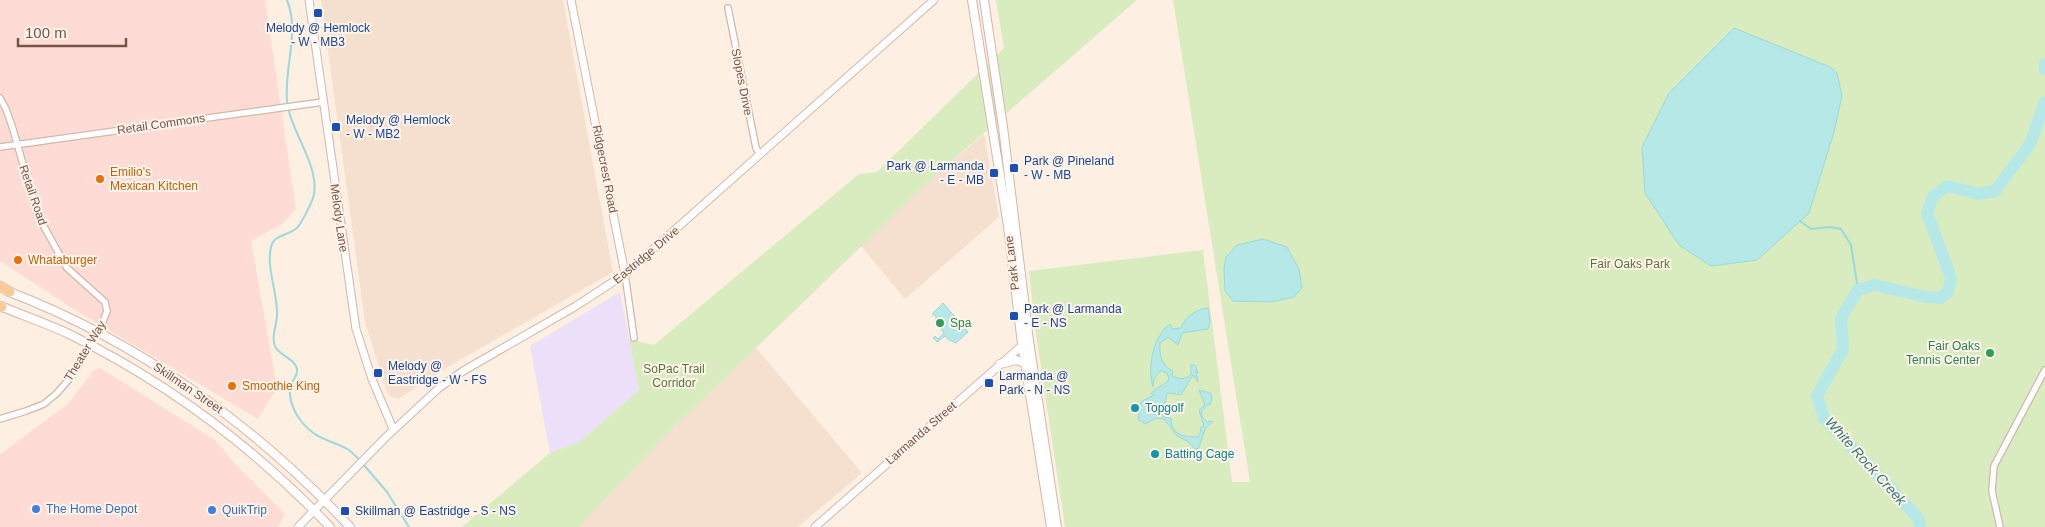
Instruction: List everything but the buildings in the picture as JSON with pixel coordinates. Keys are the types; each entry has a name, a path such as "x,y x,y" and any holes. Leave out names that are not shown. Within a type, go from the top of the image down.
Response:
{"main road":[{"name":"Park Lane","path":"972,0 992,129 1012,226 1025,342 1057,527"},
{"name":"Park Lane","path":"984,0 1003,127 1009,208"},
{"path":"992,129 1003,127"},
{"path":"0,287 10,292"},
{"name":"Skillman Street","path":"10,292 98,332 157,366 197,393 255,436 324,500 350,527"},
{"name":"Skillman Street","path":"1,306 90,345 188,405 260,460 330,527"},
{"name":"Park Lane","path":"1025,342 1025,363 1051,527"},
{"path":"1000,364 1012,360 1025,363"},
{"path":"188,405 197,393"}],"street":[{"name":"Melody Lane","path":"309,0 356,329 372,379 394,429"},
{"name":"Ridgecrest Road","path":"572,0 626,274 634,338"},
{"name":"Eastridge Drive","path":"298,527 429,396 458,374 576,306 626,274 934,0"},
{"name":"Slopes Drive","path":"728,8 756,148 760,154"},
{"name":"Retail Road","path":"0,98 6,109 38,216 56,251 77,279 105,302"},
{"name":"Retail Commons","path":"0,147 323,102"},
{"name":"Theater Way","path":"0,419 44,404 56,394 73,375 106,317 105,302"},
{"name":"Larmanda Street","path":"815,527 1025,342"},
{"path":"2000,527 1992,491 1994,466 2045,370"}],"shaded area":[{"path":"0,0 265,0 296,209 282,224 251,241 277,388 258,419 80,313 0,261"},
{"path":"321,0 563,0 613,272 441,371 398,399 391,397 387,392 365,322"},
{"path":"984,134 999,217 905,299 861,246 932,178"},
{"path":"620,292 639,390 579,442 550,453 530,346"},
{"path":"756,348 862,473 798,527 579,527 665,436"},
{"path":"100,368 215,440 239,468 285,514 278,527 0,527 0,454 68,404 94,370"}],"green space":[{"name":"SoPac Trail Corridor","path":"996,0 1137,0 932,178 665,436 579,527 462,527 550,453 579,442 639,390 629,339 654,345 859,174 877,172 1004,48"},
{"name":"Fair Oaks Park","path":"1173,0 2045,0 2045,527 1065,527 1036,334 1029,271 1203,250 1232,482 1250,482"}],"water":[{"path":"1734,28 1830,67 1837,73 1842,96 1834,132 1809,213 1757,260 1711,266 1679,245 1645,193 1642,147 1669,93"},
{"path":"1263,239 1287,247 1299,269 1302,288 1294,297 1272,302 1233,301 1225,291 1224,269 1226,257 1237,245"},
{"name":"Spa","path":"943,303 968,332 956,343 945,336 937,342 933,338 935,336 938,339 944,333 936,323 936,316 932,314"},
{"path":"1208,308 1210,322 1208,329 1182,333 1178,345 1168,337 1160,343 1162,360 1173,371 1172,376 1177,378 1189,377 1191,375 1191,365 1195,365 1198,373 1196,372 1198,382 1193,375 1181,395 1167,393 1165,403 1162,404 1159,411 1164,417 1171,418 1173,429 1184,436 1198,437 1201,431 1200,428 1204,426 1199,410 1205,405 1199,390 1210,393 1212,396 1210,405 1208,404 1201,412 1207,422 1213,421 1205,429 1199,448 1195,449 1187,441 1177,436 1163,419 1156,418 1146,424 1138,420 1141,402 1154,395 1151,394 1169,379 1167,373 1161,371 1154,378 1153,387 1151,362 1159,336 1170,324 1172,329 1181,328 1185,320 1192,314"}],"waterway":[{"path":"287,0 292,24 287,101 293,124 312,171 314,194 307,212 297,228 290,233 278,237 271,247 270,264 277,307 274,344 278,351 296,366 297,373 290,388 290,398 293,408 301,421 319,437 342,446 360,460"},
{"name":"White Rock Creek","path":"2045,64 2045,70"},
{"name":"White Rock Creek","path":"1920,527 1918,518 1824,418 1817,396 1843,349 1841,318 1858,290 1875,285 1926,297 1941,298 1948,292 1951,278 1927,213 1933,196 1948,186 1978,194 1995,191 2030,144 2045,102"},
{"path":"1800,221 1811,229 1830,227 1841,229 1851,245 1858,290"},
{"path":"363,464 387,492 409,527"}],"place":[{"name":"Melody @ Hemlock - W - MB3","path":"318,13"},
{"name":"Melody @ Hemlock - W - MB2","path":"336,127"},
{"name":"Park @ Pineland - W - MB","path":"1014,168"},
{"name":"Park @ Larmanda - E - MB","path":"994,173"},
{"name":"Emilio's Mexican Kitchen","path":"100,179"},
{"name":"Whataburger","path":"18,260"},
{"name":"Park @ Larmanda - E - NS","path":"1014,316"},
{"name":"Spa","path":"940,323"},
{"name":"Fair Oaks Tennis Center","path":"1990,353"},
{"name":"Melody @ Eastridge - W - FS","path":"378,373"},
{"name":"Larmanda @ Park - N - NS","path":"989,383"},
{"name":"Smoothie King","path":"232,386"},
{"name":"Topgolf","path":"1135,408"},
{"name":"Batting Cage","path":"1155,454"},
{"name":"The Home Depot","path":"36,509"},
{"name":"QuikTrip","path":"212,510"},
{"name":"Skillman @ Eastridge - S - NS","path":"345,511"}]}
